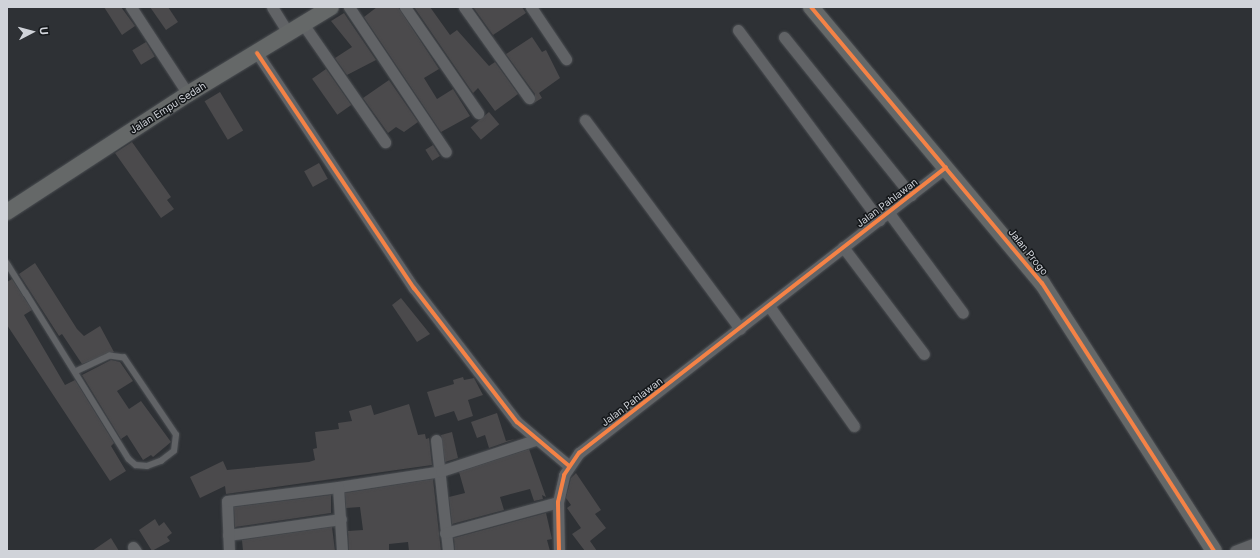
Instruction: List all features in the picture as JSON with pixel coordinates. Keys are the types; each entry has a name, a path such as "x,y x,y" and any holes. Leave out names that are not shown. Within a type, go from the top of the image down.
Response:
{"street":[{"path":"131,7 188,94"},
{"path":"272,7 289,34"},
{"name":"Jalan Empu Sedah","path":"7,212 188,94 289,34 331,7"},
{"path":"349,7 446,152"},
{"path":"405,7 478,114"},
{"path":"464,7 529,98"},
{"path":"532,7 566,59"},
{"name":"Jalan Progo","path":"811,7 1042,283 1214,551"},
{"path":"303,24 385,142"},
{"path":"738,30 879,220"},
{"path":"784,37 912,195"},
{"path":"257,53 414,288 517,422 535,440 568,465"},
{"path":"585,120 740,329"},
{"name":"Jalan Pahlawan","path":"559,551 558,502 568,465 578,453 740,329 946,167"},
{"path":"889,213 963,313"},
{"path":"843,247 924,354"},
{"path":"769,306 854,426"},
{"path":"436,440 441,472 445,533 448,551"},
{"path":"228,551 227,501 441,472 535,440"},
{"path":"338,487 342,551"},
{"path":"445,533 558,502"},
{"path":"228,535 341,519"},
{"path":"1235,551 1253,544"}],"lane":[{"path":"7,263 75,372 136,465 161,461 174,451 176,435 124,358 110,356 75,372"}],"building":[{"path":"104,7 121,7 135,26 122,35"},
{"path":"150,7 168,7 178,22 166,30"},
{"path":"377,7 398,7 439,69 424,78 437,99 453,89 470,116 441,132 364,17"},
{"path":"414,7 430,7 450,35 457,30 489,66 495,62 518,94 495,111 478,88 473,93"},
{"path":"473,7 522,7 526,13 493,35"},
{"path":"344,13 376,60 347,75 335,58 352,47 331,21"},
{"path":"532,37 542,52 546,50 560,78 539,93 542,98 534,103 535,94 506,54"},
{"path":"146,42 155,57 141,65 132,50"},
{"path":"326,69 351,105 337,115 312,79"},
{"path":"389,80 418,122 404,132 396,127 388,133 363,98"},
{"path":"220,92 243,131 228,140 205,101"},
{"path":"489,112 499,124 481,140 471,127"},
{"path":"132,142 171,197 167,200 174,209 161,218 115,153"},
{"path":"433,145 440,156 432,161 425,150"},
{"path":"319,163 328,179 313,187 304,171"},
{"path":"35,263 77,329 84,336 100,326 114,352 82,364 62,334 59,336 19,274"},
{"path":"12,279 32,310 24,315 65,385 75,380 114,443 111,446 126,471 110,481 7,325 7,282"},
{"path":"401,298 430,334 417,342 392,305"},
{"path":"111,360 120,362 133,381 117,391 129,409 141,401 171,442 153,457 151,455 143,460 127,435 121,439 82,375"},
{"path":"463,377 464,380 474,378 483,395 468,400 473,416 458,421 454,411 435,417 427,392 454,384 453,380"},
{"path":"409,404 418,435 425,434 426,439 429,438 432,465 226,494 225,486 200,498 190,477 223,461 227,470 309,462 315,460 313,449 317,448 315,432 339,429 338,423 352,421 349,411 371,405 374,415"},
{"path":"497,413 506,441 515,439 489,448 485,435 477,438 471,422"},
{"path":"452,432 458,458 445,462 441,435"},
{"path":"529,449 546,497 542,495 543,499 534,501 530,489 500,497 504,510 452,524 449,497 465,493 459,472"},
{"path":"576,473 601,510 595,514 606,528 590,541 597,551 585,551 572,534 581,528 567,508 571,505 566,498 571,478"},
{"path":"433,479 441,551 409,551 408,542 389,544 389,551 349,551 348,531 363,530 360,507 346,508 345,493"},
{"path":"331,495 331,513 235,527 234,507"},
{"path":"546,513 552,539 547,540 550,551 455,551 454,538"},
{"path":"155,519 159,526 164,522 172,533 167,537 170,541 152,551 139,530"},
{"path":"332,527 335,551 243,551 242,540"},
{"path":"111,538 119,551 92,551"}],"cycle path":[{"path":"811,7 1042,283 1214,551"},
{"path":"257,53 414,288 517,422 568,465"},
{"path":"559,551 558,502 564,475 579,453 946,167"}]}
